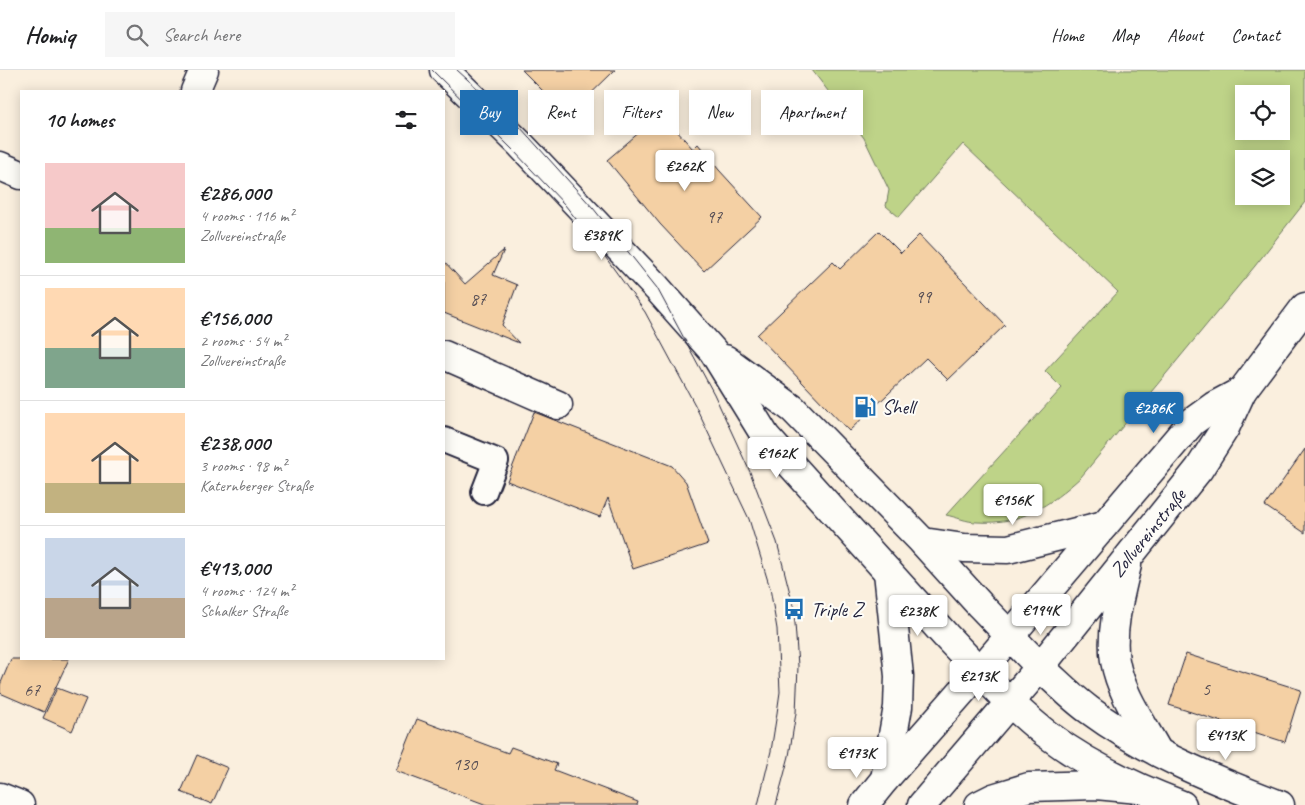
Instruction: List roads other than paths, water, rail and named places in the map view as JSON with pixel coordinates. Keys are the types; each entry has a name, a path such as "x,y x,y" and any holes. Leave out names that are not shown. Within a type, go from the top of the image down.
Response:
{"main road":[{"path":"195,90 204,70"},
{"path":"444,70 528,152 657,288 713,351 766,437 979,672 1009,702 1047,734 1088,762 1139,789 1182,805"},
{"path":"0,166 20,175"},
{"name":"Zollvereinstraße","path":"922,805 1040,666 1200,468 1225,428 1242,391 1305,307"},
{"path":"713,351 793,409 923,542 1010,636 1074,698 1158,752 1211,778 1280,805"},
{"path":"445,358 558,405"},
{"name":"Zollvereinstraße","path":"864,805 884,779 979,672 1192,422 1214,406 1242,391"},
{"path":"923,542 964,548 1008,549 1104,525"},
{"path":"1128,558 1117,607 1115,660 1126,695 1158,752"},
{"path":"884,779 898,707 899,676 888,572"},
{"path":"979,805 993,798 1029,787 1096,785 1139,789"},
{"path":"0,797 20,805"}],"lane":[{"path":"445,440 496,461 484,492"}],"tram line":[{"path":"432,70 513,150 565,205 645,312 695,405 749,519 770,588 777,629 780,692 771,751 758,805"},
{"path":"457,70 520,127 593,208 657,288 714,394 750,472 777,542 794,609 798,666 796,713 789,756 776,805"}],"place":[{"name":"Shell","path":"865,407"},
{"name":"Triple Z","path":"794,609"}]}
